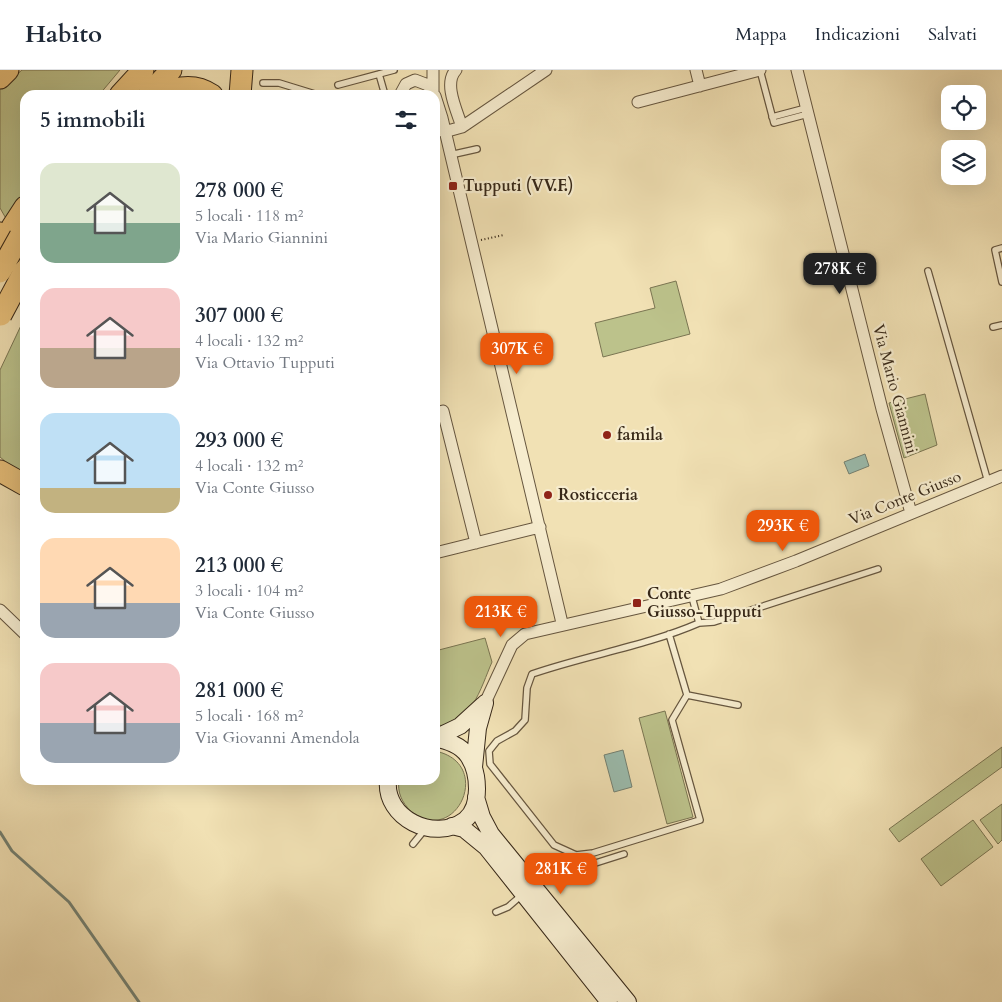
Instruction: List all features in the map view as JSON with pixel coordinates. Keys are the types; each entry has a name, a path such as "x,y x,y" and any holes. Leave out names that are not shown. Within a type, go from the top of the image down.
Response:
{"highway":[{"path":"0,78 8,70"},
{"path":"123,90 130,70"},
{"path":"125,90 143,70"},
{"path":"152,90 170,70"},
{"path":"240,90 242,70"},
{"path":"172,90 195,87 201,90"},
{"path":"0,272 11,234 20,217"},
{"path":"11,234 20,253"},
{"path":"0,253 20,280"},
{"path":"1,316 20,280"},
{"path":"0,471 20,481"},
{"path":"0,490 20,490"}],"main road":[{"path":"440,736 460,726 484,703"},
{"path":"484,703 476,736 474,767 476,797 482,817 528,891 607,1002"},
{"path":"440,740 458,746 467,754 474,767"},
{"path":"388,785 389,796 399,814 408,820 427,827 452,826 464,830 486,848 528,891 628,1002"},
{"path":"452,826 465,820 473,808 476,797"}],"street":[{"path":"402,90 421,70"},
{"path":"433,70 434,90"},
{"path":"456,70 451,75 449,83 462,127"},
{"path":"444,132 462,127 546,70"},
{"path":"696,70 700,86"},
{"path":"638,102 760,70"},
{"name":"Via Mario Giannini","path":"797,70 882,409 911,513"},
{"path":"410,81 424,82 430,90"},
{"path":"440,112 562,623"},
{"path":"440,126 444,132"},
{"path":"440,412 443,411 476,543"},
{"name":"Via Conte Giusso","path":"484,703 512,645 525,634 562,623 692,597 721,589 796,561 1002,476"},
{"path":"440,552 540,527"},
{"path":"0,610 20,629"}],"lane":[{"path":"338,85 394,70"},
{"path":"760,70 773,120 807,112"},
{"path":"378,74 383,90"},
{"path":"263,83 279,83 302,90"},
{"path":"450,155 477,148"},
{"path":"1002,248 995,250 1002,282"},
{"path":"928,271 988,482"},
{"path":"993,328 1002,325"},
{"path":"669,634 686,695 672,720 700,820 593,853 576,855 554,845 490,764 489,751 497,741 515,731 524,720 527,688 532,674 669,634 699,622 714,622 878,569"},
{"path":"692,597 699,622"},
{"path":"686,695 738,705"},
{"path":"413,844 427,827"},
{"path":"496,912 508,907 542,880 624,854"}],"path":[{"path":"481,240 504,235"}],"green space":[{"path":"22,70 120,70 103,90 20,90 20,204 8,222 0,208 0,89"},
{"path":"676,281 690,334 603,357 595,323 655,308 650,288"},
{"path":"20,328 20,473 0,457 0,370"},
{"path":"925,394 937,445 904,458 889,403"},
{"path":"485,638 492,662 478,694 466,714 457,721 447,725 440,725 440,650"},
{"path":"665,711 693,817 667,824 639,718"},
{"path":"1002,747 1002,767 899,842 889,829"},
{"path":"440,753 453,759 463,771 466,785 462,799 454,811 442,819 427,820 411,811 400,793 399,785 440,785"},
{"path":"1002,804 1002,840 998,844 980,820"},
{"path":"973,820 993,847 941,886 921,859"}],"shaded area":[{"path":"865,454 869,466 849,474 844,462"},
{"path":"623,750 632,787 614,792 604,755"}],"waterway":[{"path":"0,832 12,851 69,902 139,1002"}],"place":[{"name":"Tupputi (VV.F.)","path":"453,186"},
{"name":"famila","path":"607,435"},
{"name":"Rosticceria","path":"548,495"},
{"name":"Conte Giusso-Tupputi","path":"637,603"}]}
